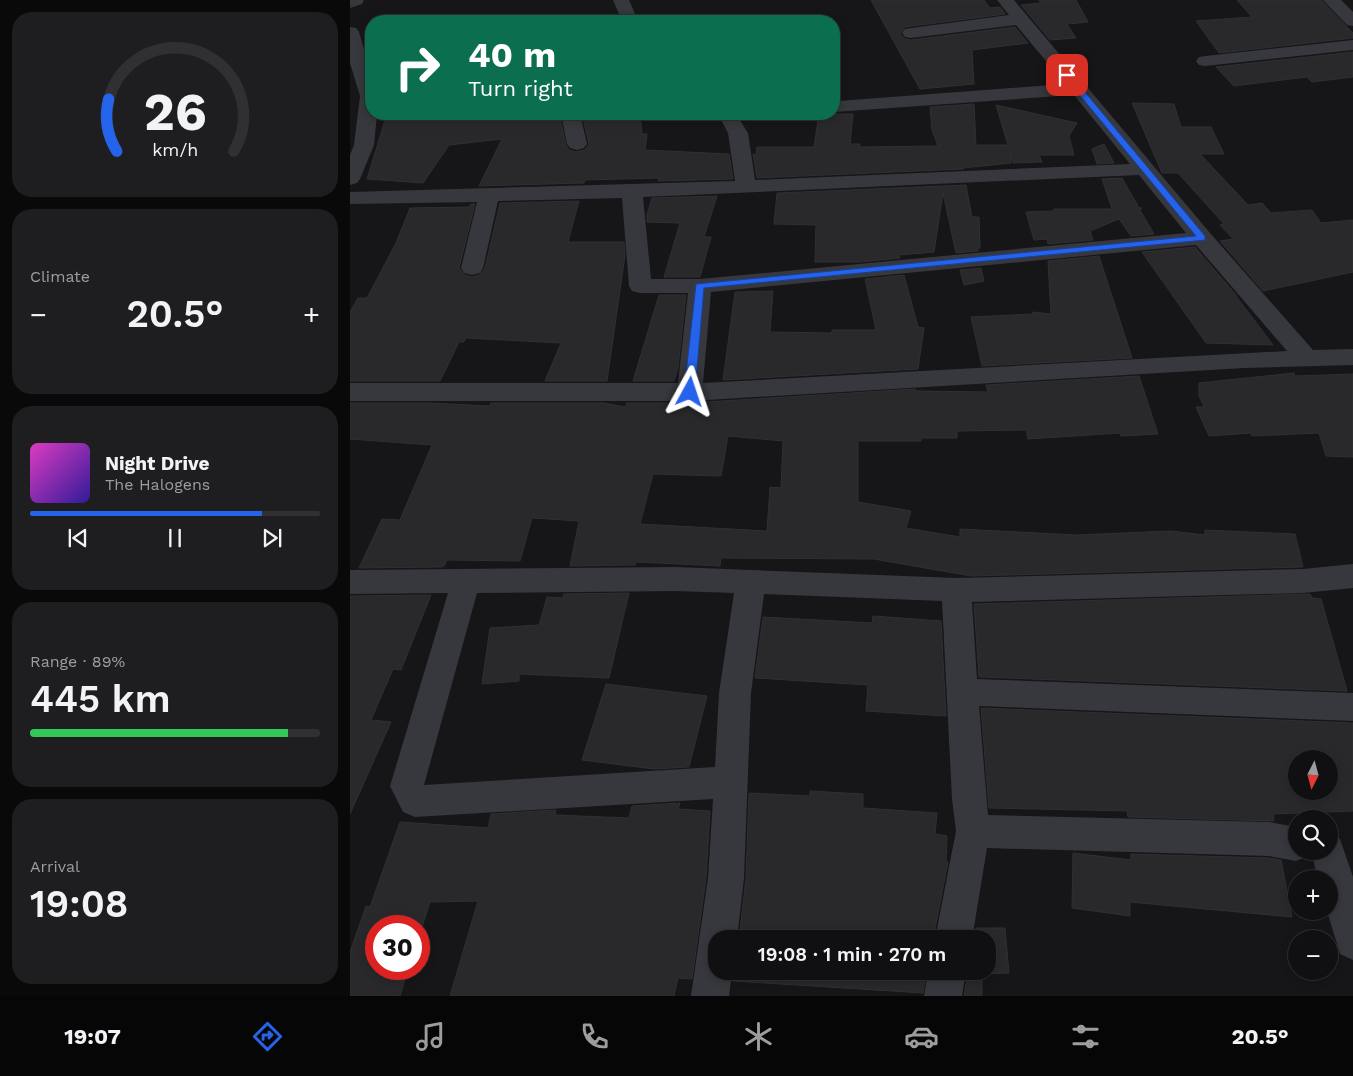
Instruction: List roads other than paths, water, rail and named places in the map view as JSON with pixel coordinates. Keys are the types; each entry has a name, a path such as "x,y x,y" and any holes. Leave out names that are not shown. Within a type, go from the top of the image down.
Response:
{"street":[{"path":"350,3 356,0"},
{"path":"621,0 627,15"},
{"path":"1005,0 1202,238 1306,357"},
{"path":"1341,5 1353,21"},
{"path":"911,33 1021,19"},
{"path":"350,32 365,81"},
{"path":"1205,62 1353,45"},
{"path":"840,107 1078,88"},
{"path":"350,179 357,145 370,120"},
{"path":"572,120 578,144"},
{"path":"730,120 738,133 746,187"},
{"path":"350,198 488,196 746,187 1145,169"},
{"path":"632,190 640,286 700,286 1202,238"},
{"path":"472,268 488,196"},
{"path":"690,392 700,286"},
{"path":"350,392 690,392 1306,357 1353,357"},
{"path":"350,582 665,579 956,590 1303,581 1353,576"},
{"path":"466,581 407,786 415,801 730,782"},
{"path":"719,930 726,878 735,693 751,581"},
{"path":"955,930 973,831 969,799 956,590"},
{"path":"963,692 1353,707"},
{"path":"973,831 1269,839 1288,843"},
{"path":"1330,860 1353,941"},
{"path":"710,996 712,980"},
{"path":"943,996 946,980"}]}
